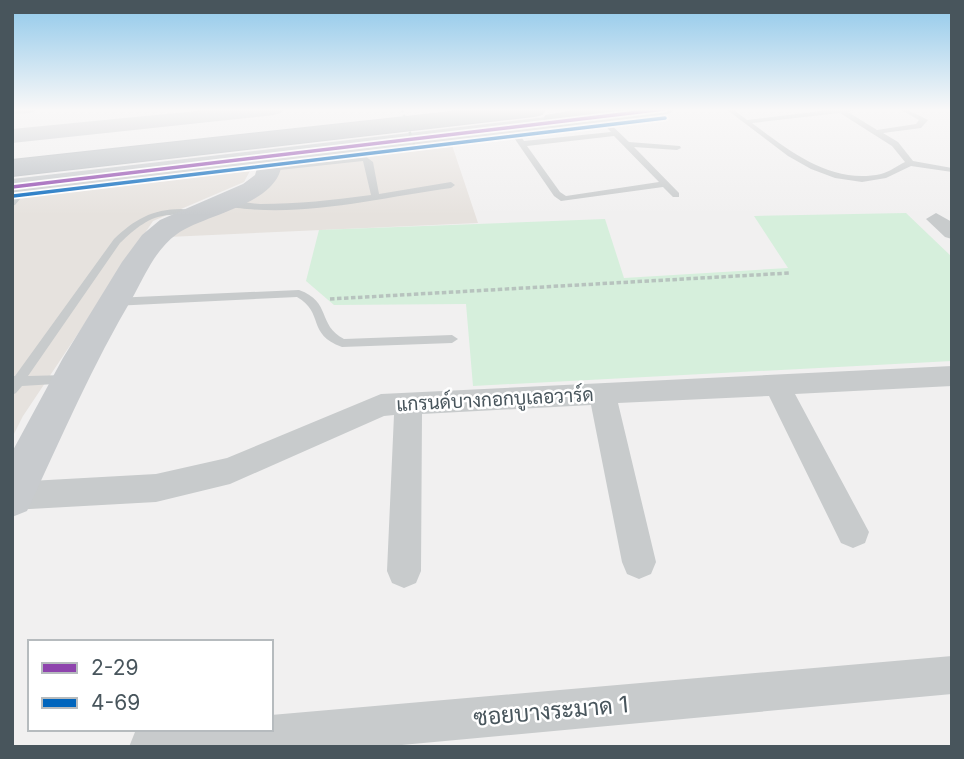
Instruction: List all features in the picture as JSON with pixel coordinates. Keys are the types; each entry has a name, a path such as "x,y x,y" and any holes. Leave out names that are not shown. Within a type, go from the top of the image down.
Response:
{"highway":[{"path":"22,179 304,144"}],"main road":[{"path":"22,179 268,150 374,144"},
{"path":"22,179 270,163 403,144"},
{"path":"12,497 68,380 113,302 157,236 263,181 270,163"}],"street":[{"path":"936,219 952,233"},
{"name":"แกรนด์บางกอกบูเลอวาร์ด","path":"12,497 156,488 230,471 381,405 777,385 949,380"},
{"path":"777,385 853,532"},
{"path":"602,394 639,562"},
{"path":"404,571 408,404"},
{"name":"ซอยบางระมาด 1","path":"150,747 952,674"}],"lane":[{"path":"523,144 557,194 564,199 663,184"},
{"path":"624,144 676,195"},
{"path":"630,144 677,148"},
{"path":"775,144 789,155 830,174 877,177 898,172 910,163 952,170"},
{"path":"895,144 906,154 910,163"},
{"path":"270,163 365,158 369,162 375,195"},
{"path":"12,203 22,179"},
{"path":"14,384 117,241 131,228 160,211 267,207 452,185"},
{"path":"113,302 299,293 313,300 319,311 322,328 330,338 342,343 453,339"},
{"path":"14,384 68,380"}],"path":[{"path":"313,300 790,273"}],"shaded area":[{"path":"432,144 452,144 478,223 168,237 272,178 282,163"},
{"path":"252,167 244,182 153,221 23,416 12,438 12,195"}],"green space":[{"path":"906,213 952,257 952,361 473,386 466,304 334,305 306,281 319,230 605,219 624,278 788,268 754,216"}],"transit line":[{"name":"2-29","path":"12,187 368,144"},
{"name":"4-69","path":"13,196 444,144"}]}
